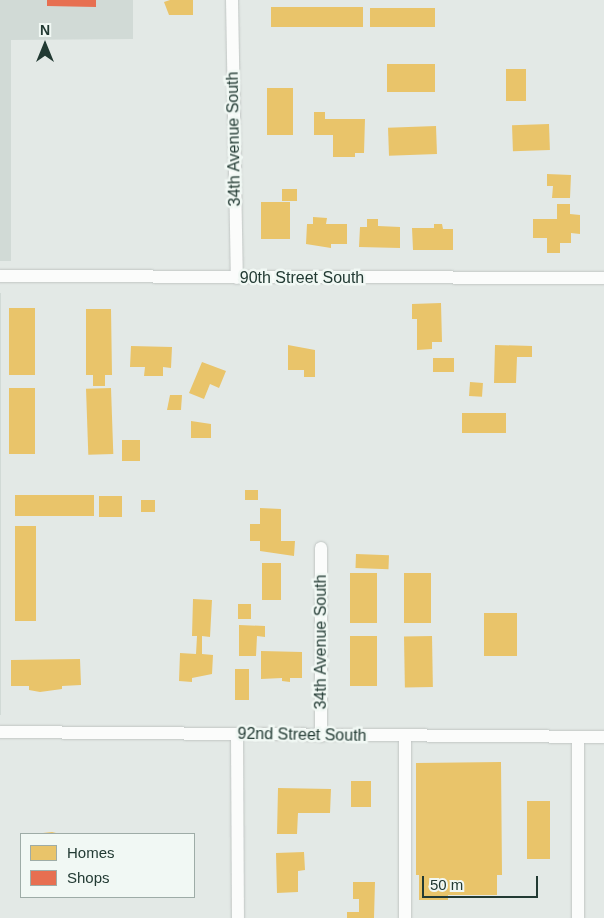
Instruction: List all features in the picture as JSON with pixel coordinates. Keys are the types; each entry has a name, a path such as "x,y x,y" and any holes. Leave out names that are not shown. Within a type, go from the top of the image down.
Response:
{"street":[{"name":"34th Avenue South","path":"232,0 237,278"},
{"name":"90th Street South","path":"0,276 604,278"},
{"name":"34th Avenue South","path":"321,548 321,736"},
{"name":"92nd Street South","path":"0,732 604,737"},
{"path":"237,735 238,918"},
{"path":"405,736 405,918"},
{"path":"578,737 578,918"}],"shaded area":[{"path":"0,0 133,0 133,39 11,40 11,261 0,261"},
{"path":"0,293 1,293 0,715"}],"building: Homes":[{"path":"170,0 193,0 193,15 169,15 164,2"},
{"path":"271,7 363,7 363,27 271,27"},
{"path":"370,8 435,8 435,27 370,27"},
{"path":"387,64 435,64 435,92 387,92"},
{"path":"506,69 526,69 526,101 506,101"},
{"path":"267,88 293,88 293,135 267,135"},
{"path":"314,112 325,112 325,119 365,119 364,153 355,153 355,157 333,157 333,135 314,135"},
{"path":"549,124 550,150 513,151 512,125"},
{"path":"436,126 437,154 389,156 388,128"},
{"path":"547,174 571,175 570,198 552,198 553,186 547,186"},
{"path":"282,189 297,189 297,201 282,201"},
{"path":"261,202 290,202 290,239 261,239"},
{"path":"557,204 570,204 570,214 580,215 580,234 571,233 571,243 560,243 560,253 547,253 547,238 533,238 533,219 557,219"},
{"path":"313,217 327,218 326,224 347,224 347,244 331,244 331,248 306,244 307,224 313,224"},
{"path":"367,219 378,219 378,226 400,227 400,248 359,247 360,227 367,227"},
{"path":"434,224 442,224 443,229 453,229 453,250 413,250 412,228 434,228"},
{"path":"441,303 442,342 432,342 432,349 417,350 417,319 412,319 412,304"},
{"path":"9,308 35,308 35,375 9,375"},
{"path":"86,309 111,309 112,375 105,375 105,386 93,386 93,375 86,375"},
{"path":"288,345 315,350 315,377 304,377 304,370 288,370"},
{"path":"495,345 532,346 532,357 517,357 516,383 494,383"},
{"path":"131,346 172,347 171,368 163,367 163,376 144,376 145,367 130,367"},
{"path":"433,358 454,358 454,372 433,372"},
{"path":"202,362 226,371 219,388 210,384 204,399 189,393"},
{"path":"470,382 483,383 482,397 469,396"},
{"path":"9,388 35,388 35,454 9,454"},
{"path":"111,388 113,454 88,455 86,389"},
{"path":"170,395 182,395 181,410 167,410"},
{"path":"462,413 506,413 506,433 462,433"},
{"path":"191,421 211,424 211,438 191,438"},
{"path":"122,440 140,440 140,461 122,461"},
{"path":"245,490 258,490 258,500 245,500"},
{"path":"15,495 94,495 94,516 15,516"},
{"path":"99,496 122,496 122,517 99,517"},
{"path":"141,500 155,500 155,512 141,512"},
{"path":"260,508 281,509 281,541 295,541 294,556 260,551 260,541 250,541 250,524 260,524"},
{"path":"15,526 36,526 36,621 15,621"},
{"path":"356,554 389,555 388,569 356,568"},
{"path":"262,563 281,563 281,600 262,600"},
{"path":"350,573 377,573 377,623 350,623"},
{"path":"404,573 431,573 431,623 404,623"},
{"path":"193,599 212,600 210,637 202,636 202,654 213,655 212,674 192,678 192,682 179,681 180,653 196,654 197,636 192,636"},
{"path":"238,604 251,604 251,619 238,619"},
{"path":"484,613 517,613 517,656 484,656"},
{"path":"239,625 265,626 265,637 257,636 256,656 239,656"},
{"path":"350,636 377,636 377,686 350,686"},
{"path":"404,636 432,636 433,687 405,687"},
{"path":"261,651 302,652 302,678 290,678 290,682 282,681 282,678 261,679"},
{"path":"80,659 81,685 62,686 62,689 40,692 29,690 29,686 11,686 11,660"},
{"path":"235,669 249,669 249,700 235,700"},
{"path":"501,762 502,875 497,875 497,895 448,895 448,900 419,900 419,875 416,875 416,763"},
{"path":"351,781 371,781 371,807 351,807"},
{"path":"278,788 331,789 330,813 298,813 297,834 277,834"},
{"path":"527,801 550,801 550,859 527,859"},
{"path":"304,852 305,870 298,871 298,892 277,893 276,853"},
{"path":"353,882 375,882 374,918 347,918 347,912 359,912 359,899 353,899"}],"building: Shops":[{"path":"47,0 96,0 96,7 47,6"}]}
